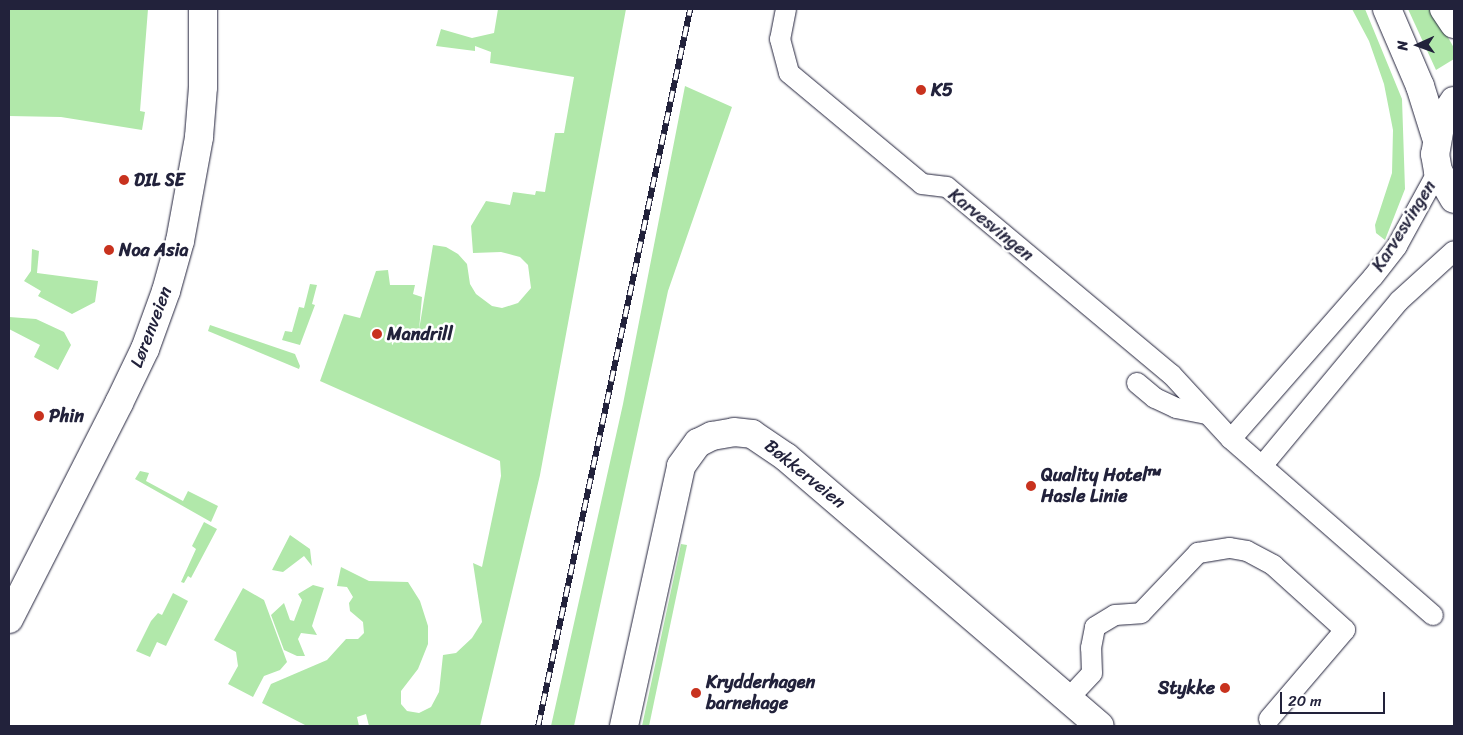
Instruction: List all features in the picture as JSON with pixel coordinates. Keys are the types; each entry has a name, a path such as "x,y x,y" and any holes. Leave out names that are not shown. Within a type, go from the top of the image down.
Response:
{"street":[{"name":"Lørenveien","path":"9,619 123,396 145,349 166,291 180,241 199,137 203,87 203,9"},
{"path":"1387,9 1420,86 1436,137 1438,172 1454,199"},
{"path":"1444,9 1454,24"},
{"path":"1436,137 1441,121 1454,101"},
{"name":"Bøkkerveien","path":"624,726 681,466 698,443 712,436 734,432 752,434 786,456 1100,726"}],"lane":[{"name":"Karvesvingen","path":"786,9 780,39 789,73 922,184 947,187 1171,374 1231,439 1433,615"},
{"name":"Karvesvingen","path":"1231,439 1373,277 1397,246 1438,172"},
{"path":"1262,466 1399,301 1454,251"},
{"path":"1137,383 1155,398 1176,408 1206,414"},
{"path":"1068,699 1092,673 1091,648 1095,627 1115,615 1141,613 1198,552 1230,548 1247,551 1273,565 1345,630 1269,719"}],"green space":[{"path":"9,9 148,9 140,111 145,112 142,130 61,117 9,116"},
{"path":"498,9 626,9 540,475 480,726 369,726 366,714 357,717 359,726 307,726 262,703 271,684 327,660 346,639 358,639 364,633 363,622 350,611 349,603 353,597 347,587 337,586 341,567 369,581 408,582 420,601 428,626 428,644 418,669 401,691 401,704 407,711 419,713 431,707 439,692 443,655 456,653 472,638 482,622 473,563 482,567 501,476 500,461 320,381 344,314 360,318 376,271 388,270 390,285 415,285 413,294 422,297 419,330 433,245 446,247 458,254 467,264 470,284 476,294 492,306 502,308 518,303 531,288 528,265 520,257 501,252 473,253 471,226 486,201 510,205 513,192 535,195 536,191 545,192 555,133 564,133 574,77 490,63 491,52 475,46 475,51 436,46 441,29 472,38 494,33"},
{"path":"1352,9 1365,9 1402,99 1405,189 1385,240 1376,233 1375,225 1392,173 1393,130 1384,84 1369,41"},
{"path":"1408,9 1432,9 1454,48 1454,59 1436,70"},
{"path":"685,86 732,107 668,291 574,726 551,726 623,404"},
{"path":"32,249 39,251 37,273 98,281 95,302 72,314 38,296 41,291 24,281 31,271"},
{"path":"310,284 317,285 312,304 315,305 300,345 282,340 285,331 292,332 299,307 304,308"},
{"path":"9,317 36,319 64,332 71,345 58,370 34,357 40,345 9,329"},
{"path":"210,325 295,354 300,366 299,369 208,331"},
{"path":"140,471 149,473 146,481 183,501 188,491 218,506 211,522 135,479"},
{"path":"204,522 217,529 191,578 188,576 184,583 181,582 196,549 192,546"},
{"path":"290,535 310,549 312,566 304,556 283,572 272,570"},
{"path":"681,544 687,545 649,726 642,726"},
{"path":"313,585 324,588 312,626 317,635 301,633 298,639 305,656 297,656 284,650 271,615 284,603 290,620 294,621 302,600 298,594"},
{"path":"243,588 264,600 287,662 280,670 264,676 253,697 228,684 238,666 236,652 214,640"},
{"path":"173,593 188,601 166,646 157,642 150,657 136,651 151,621 158,613 162,615"}],"railway":[{"path":"538,726 690,9"}],"place":[{"name":"K5","path":"921,90"},
{"name":"DIL SE","path":"124,180"},
{"name":"Noa Asia","path":"109,250"},
{"name":"Mandrill","path":"377,334"},
{"name":"Phin","path":"39,416"},
{"name":"Quality Hotel™ Hasle Linie","path":"1031,486"},
{"name":"Stykke","path":"1225,688"},
{"name":"Krydderhagen barnehage","path":"696,693"}]}
